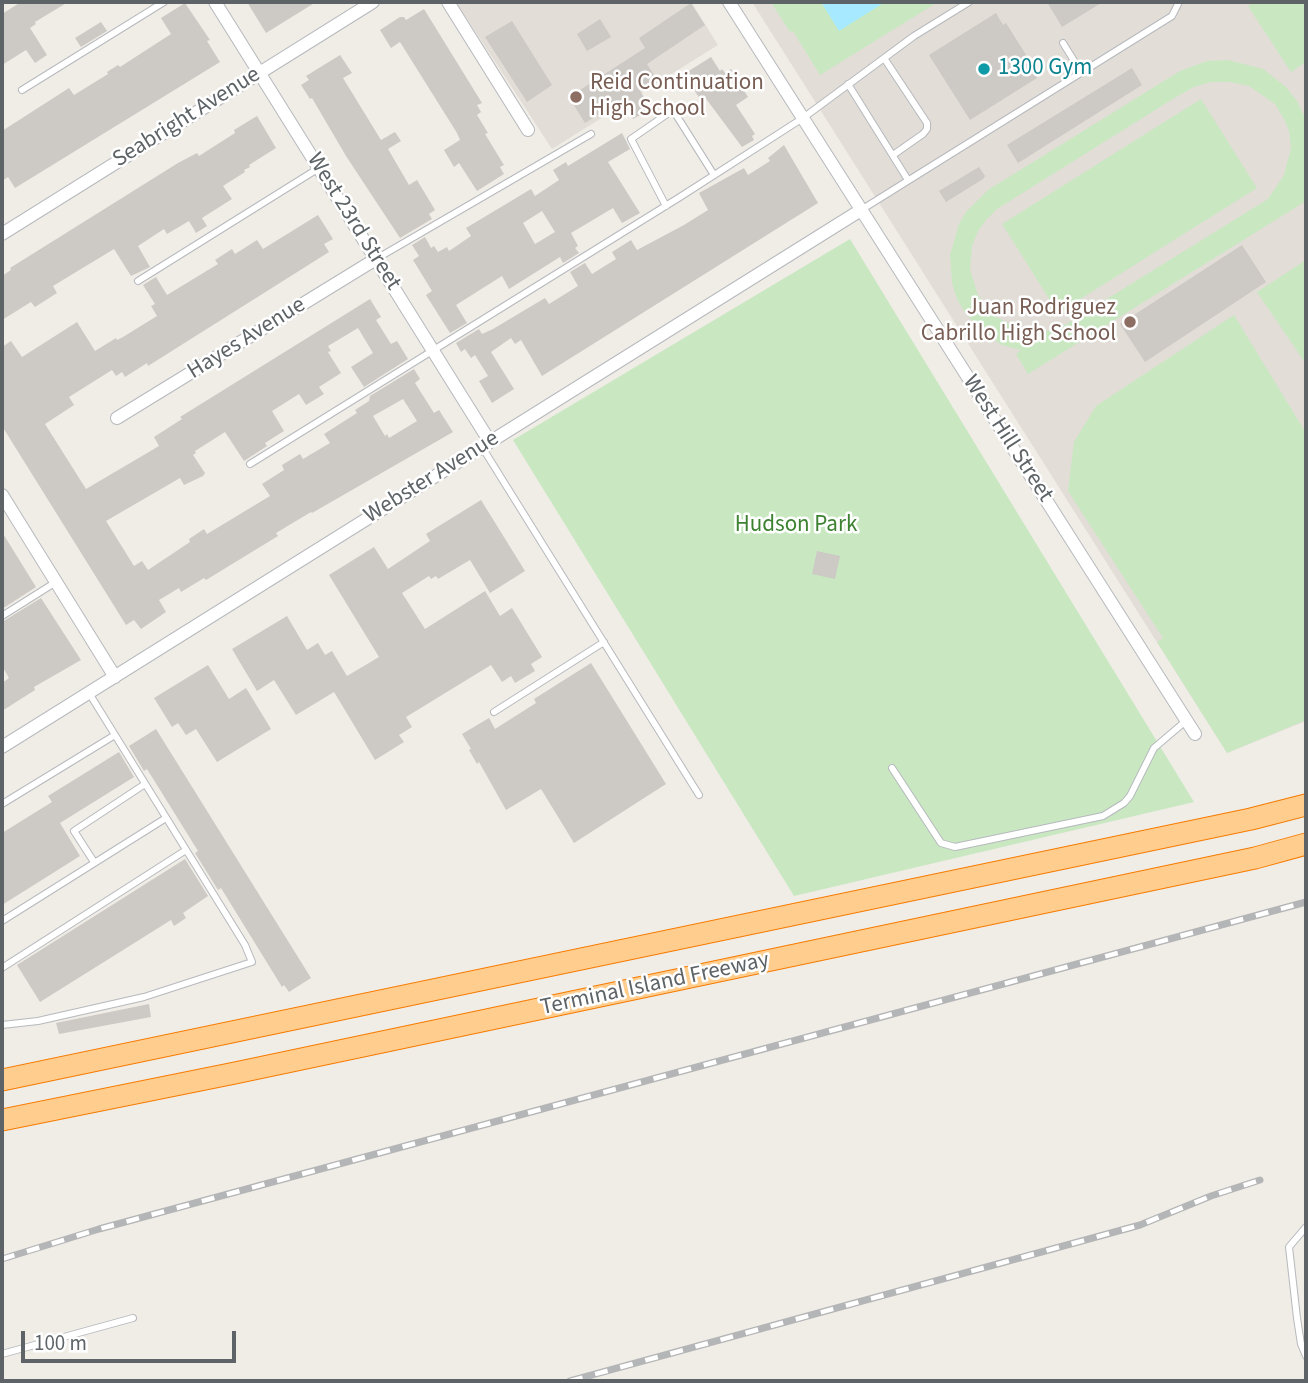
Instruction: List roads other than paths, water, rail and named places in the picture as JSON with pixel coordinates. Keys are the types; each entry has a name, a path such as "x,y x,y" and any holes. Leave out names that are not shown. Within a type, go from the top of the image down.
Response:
{"highway":[{"name":"Terminal Island Freeway","path":"2,1080 1251,819 1306,805"},
{"name":"Terminal Island Freeway","path":"2,1120 1255,858 1306,845"}],"street":[{"name":"West 23rd Street","path":"215,2 433,350 486,444"},
{"name":"Seabright Avenue","path":"2,234 373,2"},
{"path":"448,2 528,130"},
{"name":"West Hill Street","path":"729,2 1195,734"},
{"name":"Webster Avenue","path":"2,747 861,210"},
{"name":"Hayes Avenue","path":"117,418 376,259"},
{"path":"2,495 115,677"}],"lane":[{"path":"22,90 164,2"},
{"path":"250,464 803,118 884,58 969,2"},
{"path":"861,210 1172,16 1179,2"},
{"path":"1063,43 1081,72"},
{"path":"884,58 927,123 923,134 893,155"},
{"path":"848,84 908,180"},
{"path":"666,206 631,138 673,110 714,175"},
{"path":"376,259 591,134"},
{"path":"138,281 319,168"},
{"path":"486,444 699,795"},
{"path":"2,616 56,582"},
{"path":"494,712 604,642"},
{"path":"2,1025 38,1021 144,997 252,962 245,945 89,693"},
{"path":"892,768 941,844 956,847 1103,816 1124,803 1154,748 1187,720"},
{"path":"2,804 115,735"},
{"path":"94,862 74,831 145,784"},
{"path":"2,921 166,818"},
{"path":"2,968 186,850"},
{"path":"1306,1227 1289,1247 1301,1344 1306,1356"},
{"path":"2,1354 133,1318"}],"water":[{"path":"821,2 885,2 839,31"}],"railway":[{"path":"2,1259 99,1229 1306,902"},
{"path":"570,1381 1140,1225 1211,1196 1260,1180"}],"place":[{"name":"1300 Gym","path":"984,69"},
{"name":"Reid Continuation High School","path":"576,97"},
{"name":"Juan Rodriguez Cabrillo High School","path":"1130,322"}],"park label":[{"name":"Hudson Park","path":"796,526"}]}
